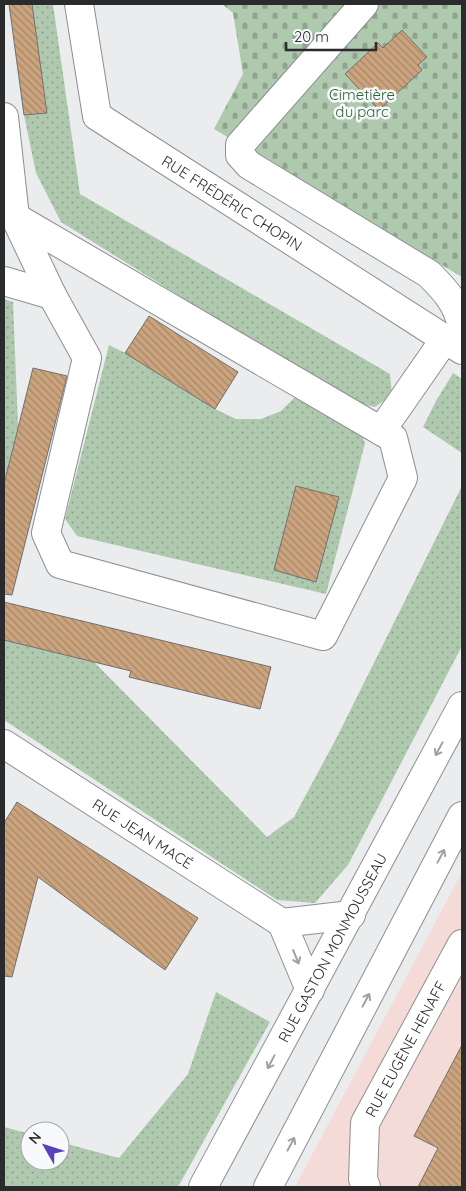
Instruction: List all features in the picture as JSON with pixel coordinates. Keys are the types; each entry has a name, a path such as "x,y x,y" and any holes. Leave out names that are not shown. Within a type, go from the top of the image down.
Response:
{"street":[{"name":"RUE FRÉDÉRIC CHOPIN","path":"79,4 97,116 456,339"},
{"path":"364,4 240,145 240,155 249,165 429,274 450,295 461,318 456,339 382,431"},
{"path":"4,117 10,216 87,358 46,533 60,564 323,636 403,478 393,438 10,216"},
{"path":"4,281 52,295"},
{"name":"RUE GASTON MONMOUSSEAU","path":"203,1187 462,706"},
{"name":"RUE JEAN MACÉ","path":"4,744 282,923"},
{"path":"268,1187 462,816"},
{"path":"310,990 282,923 351,915"},
{"name":"RUE EUGÈNE HENAFF","path":"366,1187 363,1179 365,1122 462,944"}],"shaded area":[{"path":"462,872 462,1187 295,1187"}],"green space":[{"path":"32,4 53,4 80,194 390,374 392,395 375,407 348,401 61,222 36,173 24,115 47,112"},
{"name":"Cimetière du parc","path":"222,4 462,4 462,277 214,129 243,74 233,13"},
{"path":"4,299 13,302 18,426 4,484"},
{"path":"109,345 215,409 236,419 261,419 281,411 298,394 360,431 365,443 326,594 77,536 65,519"},
{"path":"453,373 462,379 462,453 423,427"},
{"path":"462,486 462,646 348,865 315,903 277,900 4,720 4,640 94,662 267,837 294,817 337,737"},
{"path":"216,992 270,1022 178,1187 4,1187 4,1127 20,1131 20,1171 70,1171 70,1145 119,1158 188,1074"}],"building":[{"path":"9,4 32,4 47,113 24,115"},
{"path":"402,30 427,57 418,65 422,70 379,110 345,74 378,43 383,48"},
{"path":"149,316 238,372 215,409 125,353"},
{"path":"33,368 67,376 12,595 4,594 4,484"},
{"path":"296,486 339,497 316,582 274,570"},
{"path":"4,602 271,667 260,709 129,677 131,671 4,640"},
{"path":"17,802 198,918 165,970 38,877 12,977 4,976 4,823"},
{"path":"462,1045 462,1187 418,1187 438,1148 414,1136"}]}
